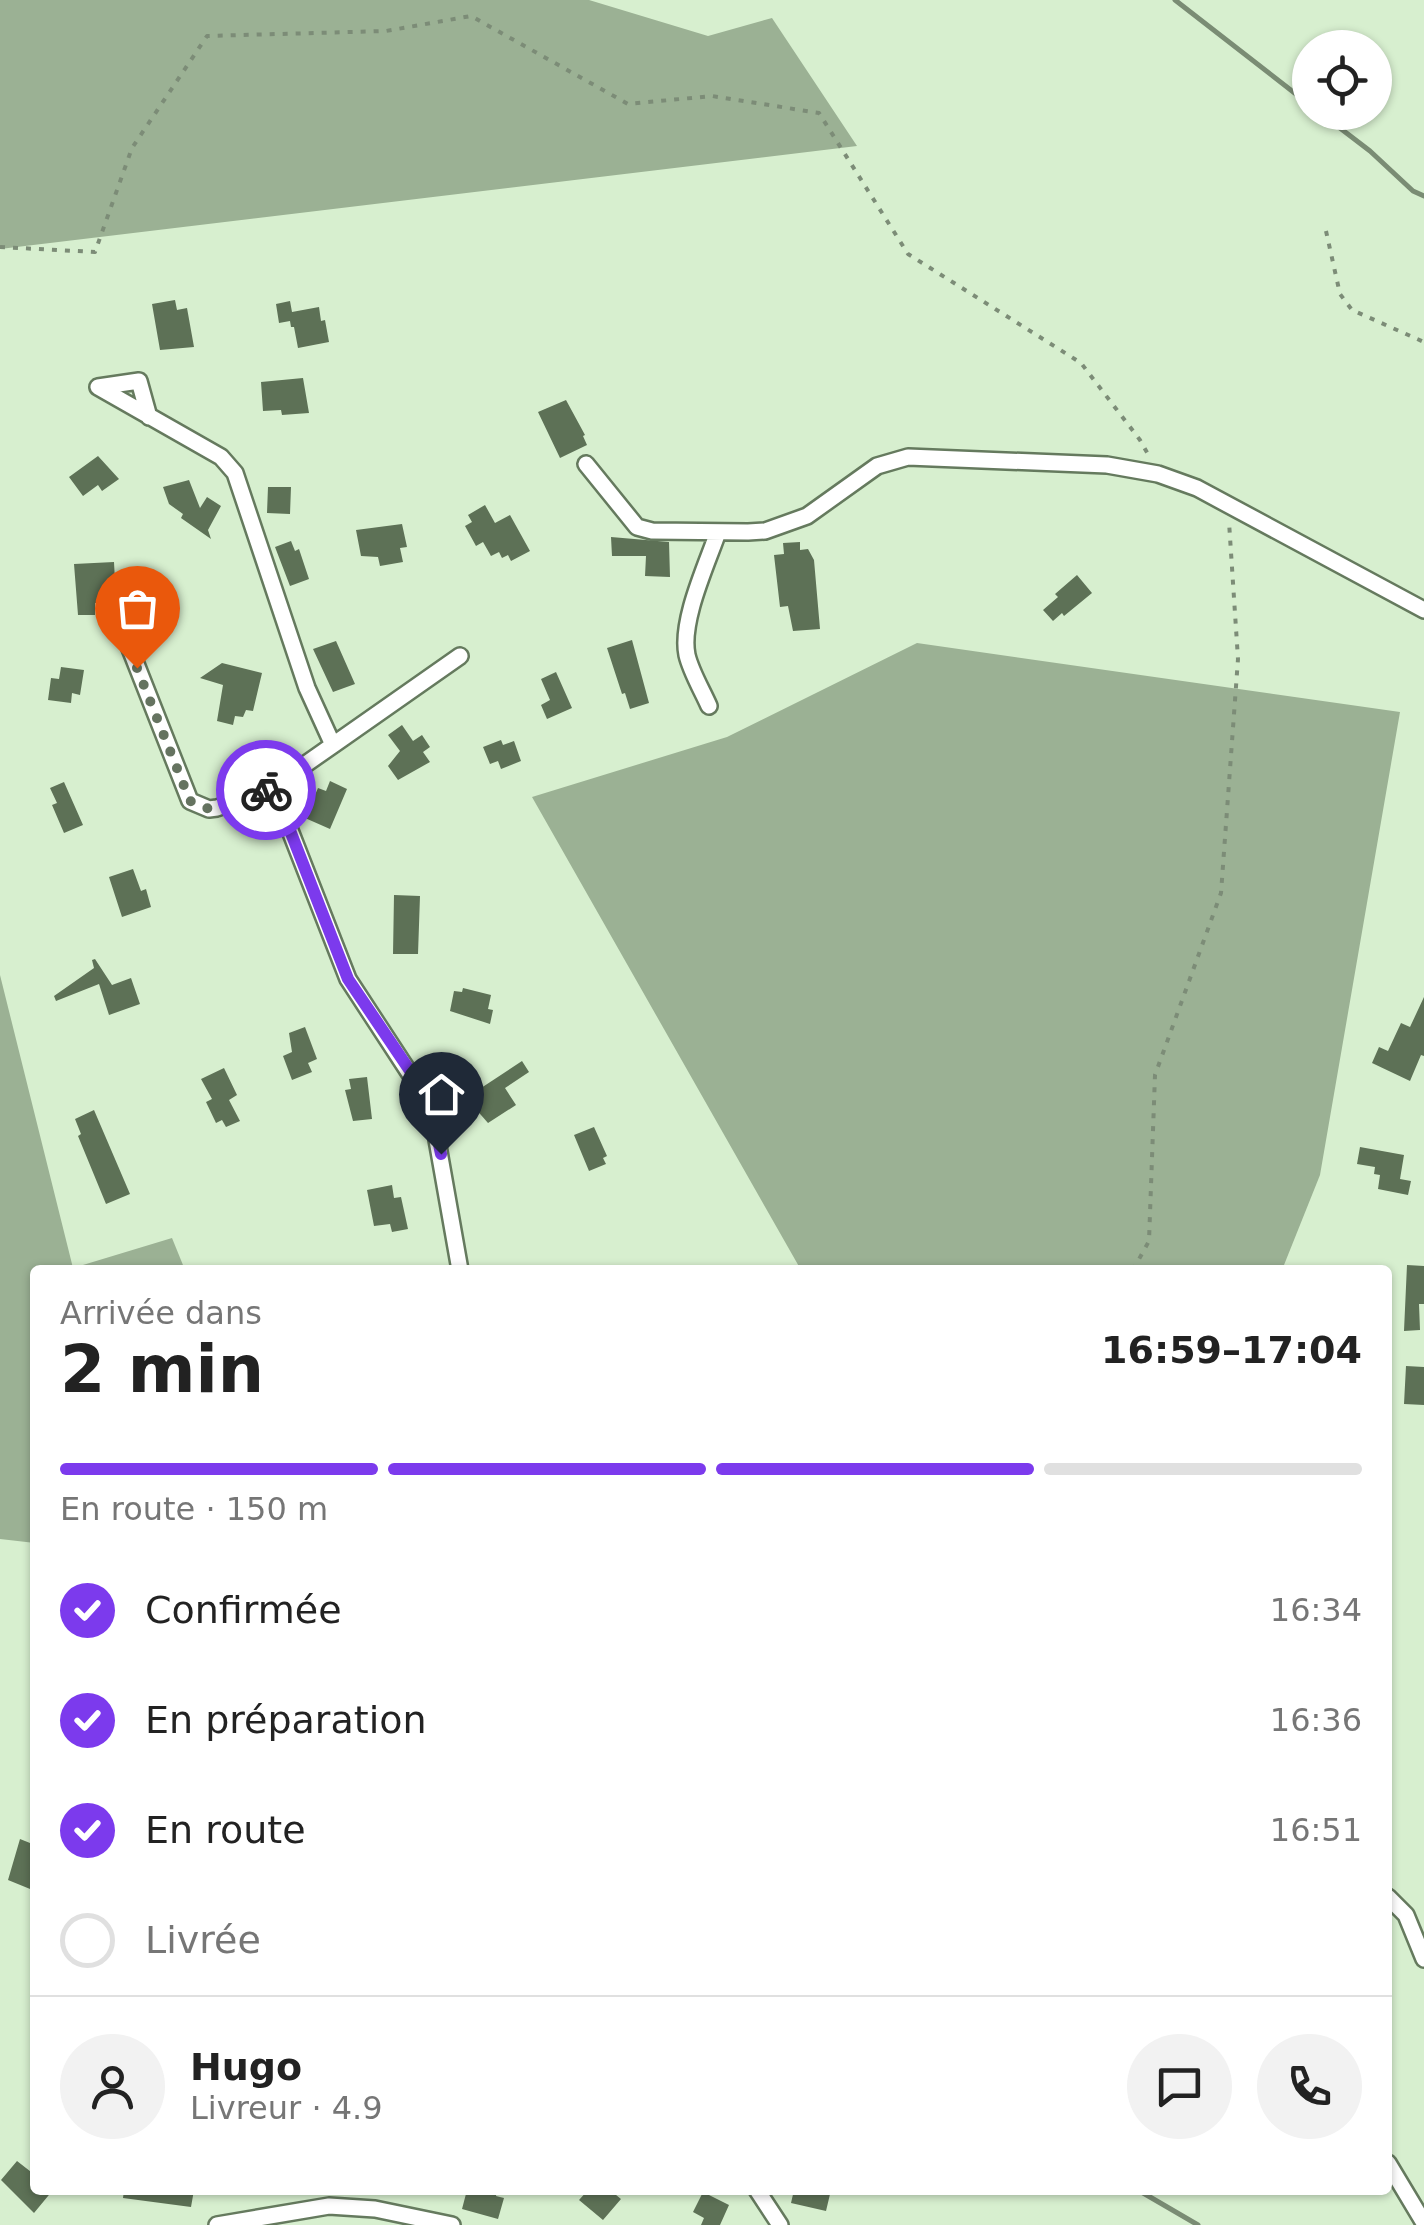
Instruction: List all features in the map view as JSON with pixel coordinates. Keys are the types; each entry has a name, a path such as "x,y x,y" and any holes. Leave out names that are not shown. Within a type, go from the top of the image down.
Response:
{"street":[{"path":"149,418 221,457 235,473 307,688 333,745"},
{"path":"586,464 637,528 718,532 766,531 807,516 891,460 1107,465 1158,474 1196,488 1424,610"},
{"path":"709,706 690,663 686,638 718,532"},
{"path":"127,640 190,801 209,809 273,787 460,656"},
{"path":"273,787 348,979 431,1106 459,1265"},
{"path":"1392,1900 1406,1915 1424,1960"},
{"path":"1392,2170 1424,2223"},
{"path":"760,2195 780,2225"},
{"path":"216,2225 329,2206 376,2209 452,2225"}],"path":[{"path":"0,247 94,252 132,148 206,36 386,31 471,16 628,104 712,96 819,113 908,254 1081,363 1140,440 1158,474"},
{"path":"1326,231 1340,294 1352,310 1424,342"},
{"path":"1136,1265 1149,1242 1155,1075 1222,893 1238,659 1228,504"}],"green space":[{"path":"0,0 589,0 708,36 772,18 857,146 0,249"},
{"path":"917,643 1400,712 1320,1175 1284,1265 798,1265 532,797 727,737"},
{"path":"0,975 72,1265 30,1265 30,1542 0,1539"},
{"path":"172,1238 183,1265 83,1265"}],"building":[{"path":"175,300 177,310 187,308 194,347 160,350 152,304"},
{"path":"290,301 292,312 319,307 329,342 298,348 290,321 279,323 276,304"},
{"path":"303,378 309,413 282,415 281,410 263,411 261,382"},
{"path":"566,400 587,445 560,458 538,412"},
{"path":"98,456 119,479 102,491 98,485 83,496 69,477"},
{"path":"189,480 200,508 207,497 221,506 208,530 211,539 181,518 183,514 169,504 163,487"},
{"path":"268,487 291,487 290,514 267,513"},
{"path":"485,505 495,523 510,515 530,551 511,561 499,552 491,556 483,542 476,546 465,526 472,522 468,515"},
{"path":"402,524 407,547 400,548 403,562 380,566 378,557 361,556 356,530"},
{"path":"611,537 669,542 670,577 645,576 646,556 612,556"},
{"path":"291,541 295,551 299,549 309,579 290,586 275,547"},
{"path":"800,542 800,550 808,549 814,560 820,629 793,631 788,606 780,607 774,555 784,554 783,543"},
{"path":"114,562 110,603 95,603 95,615 78,615 74,564"},
{"path":"1077,575 1092,593 1053,621 1043,610"},
{"path":"632,640 649,703 630,709 607,648"},
{"path":"336,641 355,684 333,692 313,649"},
{"path":"222,663 262,673 253,711 246,710 243,717 235,716 233,725 217,721 223,685 200,678"},
{"path":"61,667 84,670 80,695 72,693 71,703 48,700 51,678 59,679"},
{"path":"556,672 572,708 547,719 541,705 550,700 541,679"},
{"path":"402,725 413,741 422,735 430,747 423,752 430,762 398,780 388,766 400,751 388,735"},
{"path":"501,740 503,745 514,741 521,761 501,769 498,761 490,764 483,747"},
{"path":"330,781 347,789 330,829 305,818 318,788 326,791"},
{"path":"64,782 83,825 64,833 52,805 57,803 50,788"},
{"path":"133,869 141,891 146,889 151,907 122,917 109,877"},
{"path":"394,895 420,896 418,954 393,954"},
{"path":"95,959 112,985 131,978 140,1004 109,1015 99,984 56,1001 54,996 94,968"},
{"path":"463,988 491,995 490,1024 450,1011 454,991 462,992"},
{"path":"1424,997 1424,1056 1421,1055 1410,1081 1372,1063 1379,1047 1388,1051 1401,1023 1410,1027"},
{"path":"305,1027 317,1059 308,1063 312,1072 292,1080 283,1056 292,1052 289,1033"},
{"path":"522,1061 529,1072 505,1088 516,1105 488,1123 474,1107 466,1112 456,1096 471,1086 475,1092"},
{"path":"224,1068 237,1095 229,1100 240,1121 226,1127 222,1120 216,1123 206,1102 212,1099 201,1079"},
{"path":"367,1077 372,1119 353,1121 345,1090 351,1089 349,1079"},
{"path":"94,1110 130,1194 106,1204 78,1136 81,1134 75,1119"},
{"path":"594,1127 607,1156 603,1158 606,1164 589,1171 574,1135"},
{"path":"1360,1147 1404,1155 1400,1179 1411,1181 1408,1195 1378,1189 1380,1175 1374,1174 1375,1167 1357,1164"},
{"path":"392,1185 394,1198 401,1197 408,1229 392,1232 390,1224 374,1226 367,1190"},
{"path":"1407,1265 1424,1266 1420,1330 1404,1331"},
{"path":"1406,1366 1424,1367 1424,1405 1404,1404"},
{"path":"20,1839 30,1843 30,1889 8,1880"},
{"path":"17,2161 30,2171 30,2195 49,2195 34,2213 1,2180"},
{"path":"123,2195 193,2195 191,2207 123,2198"},
{"path":"466,2195 504,2198 498,2219 462,2209"},
{"path":"584,2195 616,2195 621,2199 603,2220 579,2200"},
{"path":"702,2195 729,2205 720,2225 701,2225 704,2218 693,2212"},
{"path":"793,2195 830,2195 826,2211 791,2203"}],"waterway":[{"path":"1175,0 1292,91"},
{"path":"1343,130 1413,191 1424,196"},
{"path":"1147,2195 1198,2225"}],"way so far":[{"path":"137,668 190,801 217,808 266,790"}],"route":[{"path":"266,790 273,787 348,979 431,1106 441,1154"}]}
